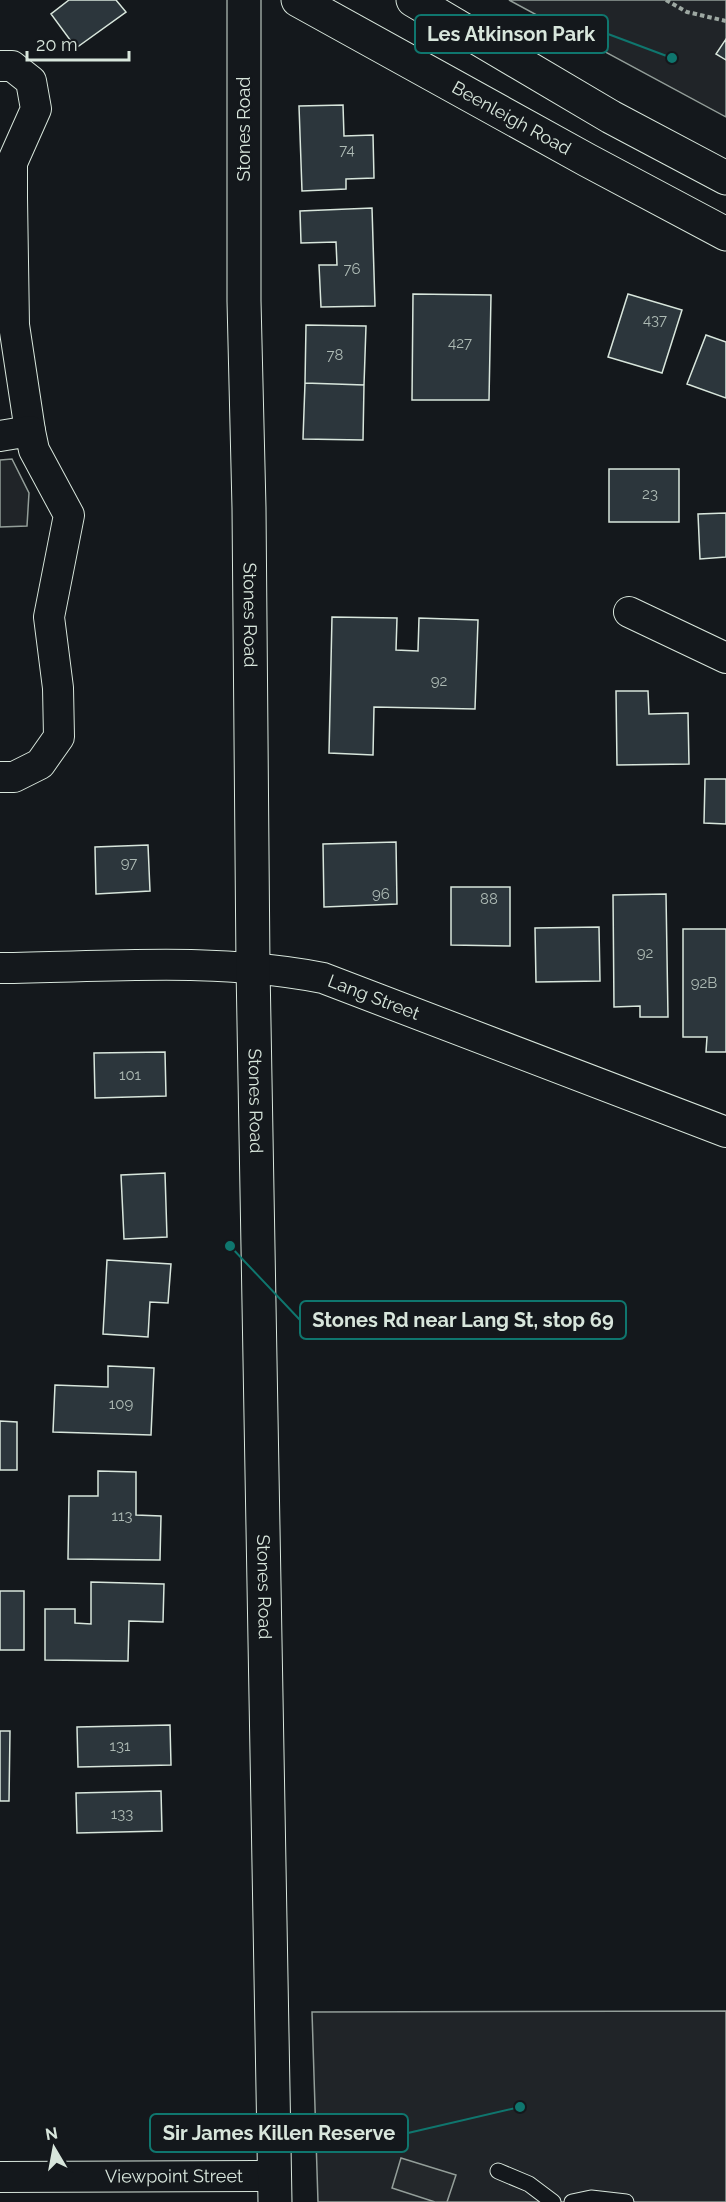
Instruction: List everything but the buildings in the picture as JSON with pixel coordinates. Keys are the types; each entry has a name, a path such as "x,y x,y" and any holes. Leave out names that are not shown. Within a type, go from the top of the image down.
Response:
{"street":[{"name":"Stones Road","path":"244,0 244,302 249,497 253,968 275,2189"},
{"name":"Beenleigh Road","path":"298,0 726,234"},
{"path":"413,0 611,117 726,178"},
{"path":"0,66 12,66 31,81 36,109 12,163 14,325 34,450 69,514 49,617 58,688 58,737 40,764 14,777 0,777"},
{"path":"0,436 30,430"},
{"path":"629,612 726,657"},
{"name":"Lang Street","path":"0,968 215,965 284,970 323,978 726,1132"},
{"name":"Viewpoint Street","path":"0,2177 275,2189"}],"lane":[{"path":"498,2171 529,2184 553,2202"},
{"path":"572,2202 591,2198 626,2202"}],"path":[{"path":"666,0 687,12 726,21"}],"shaded area":[{"path":"509,0 726,0 726,117"},
{"path":"12,459 29,493 27,526 0,527 0,460"},
{"path":"726,2011 726,2202 318,2202 312,2012"},
{"path":"401,2158 456,2175 447,2202 435,2202 392,2188"}],"place":[{"name":"Les Atkinson Park","path":"672,58"},
{"name":"Stones Rd near Lang St, stop 69","path":"230,1246"},
{"name":"Sir James Killen Reserve","path":"520,2107"}]}
